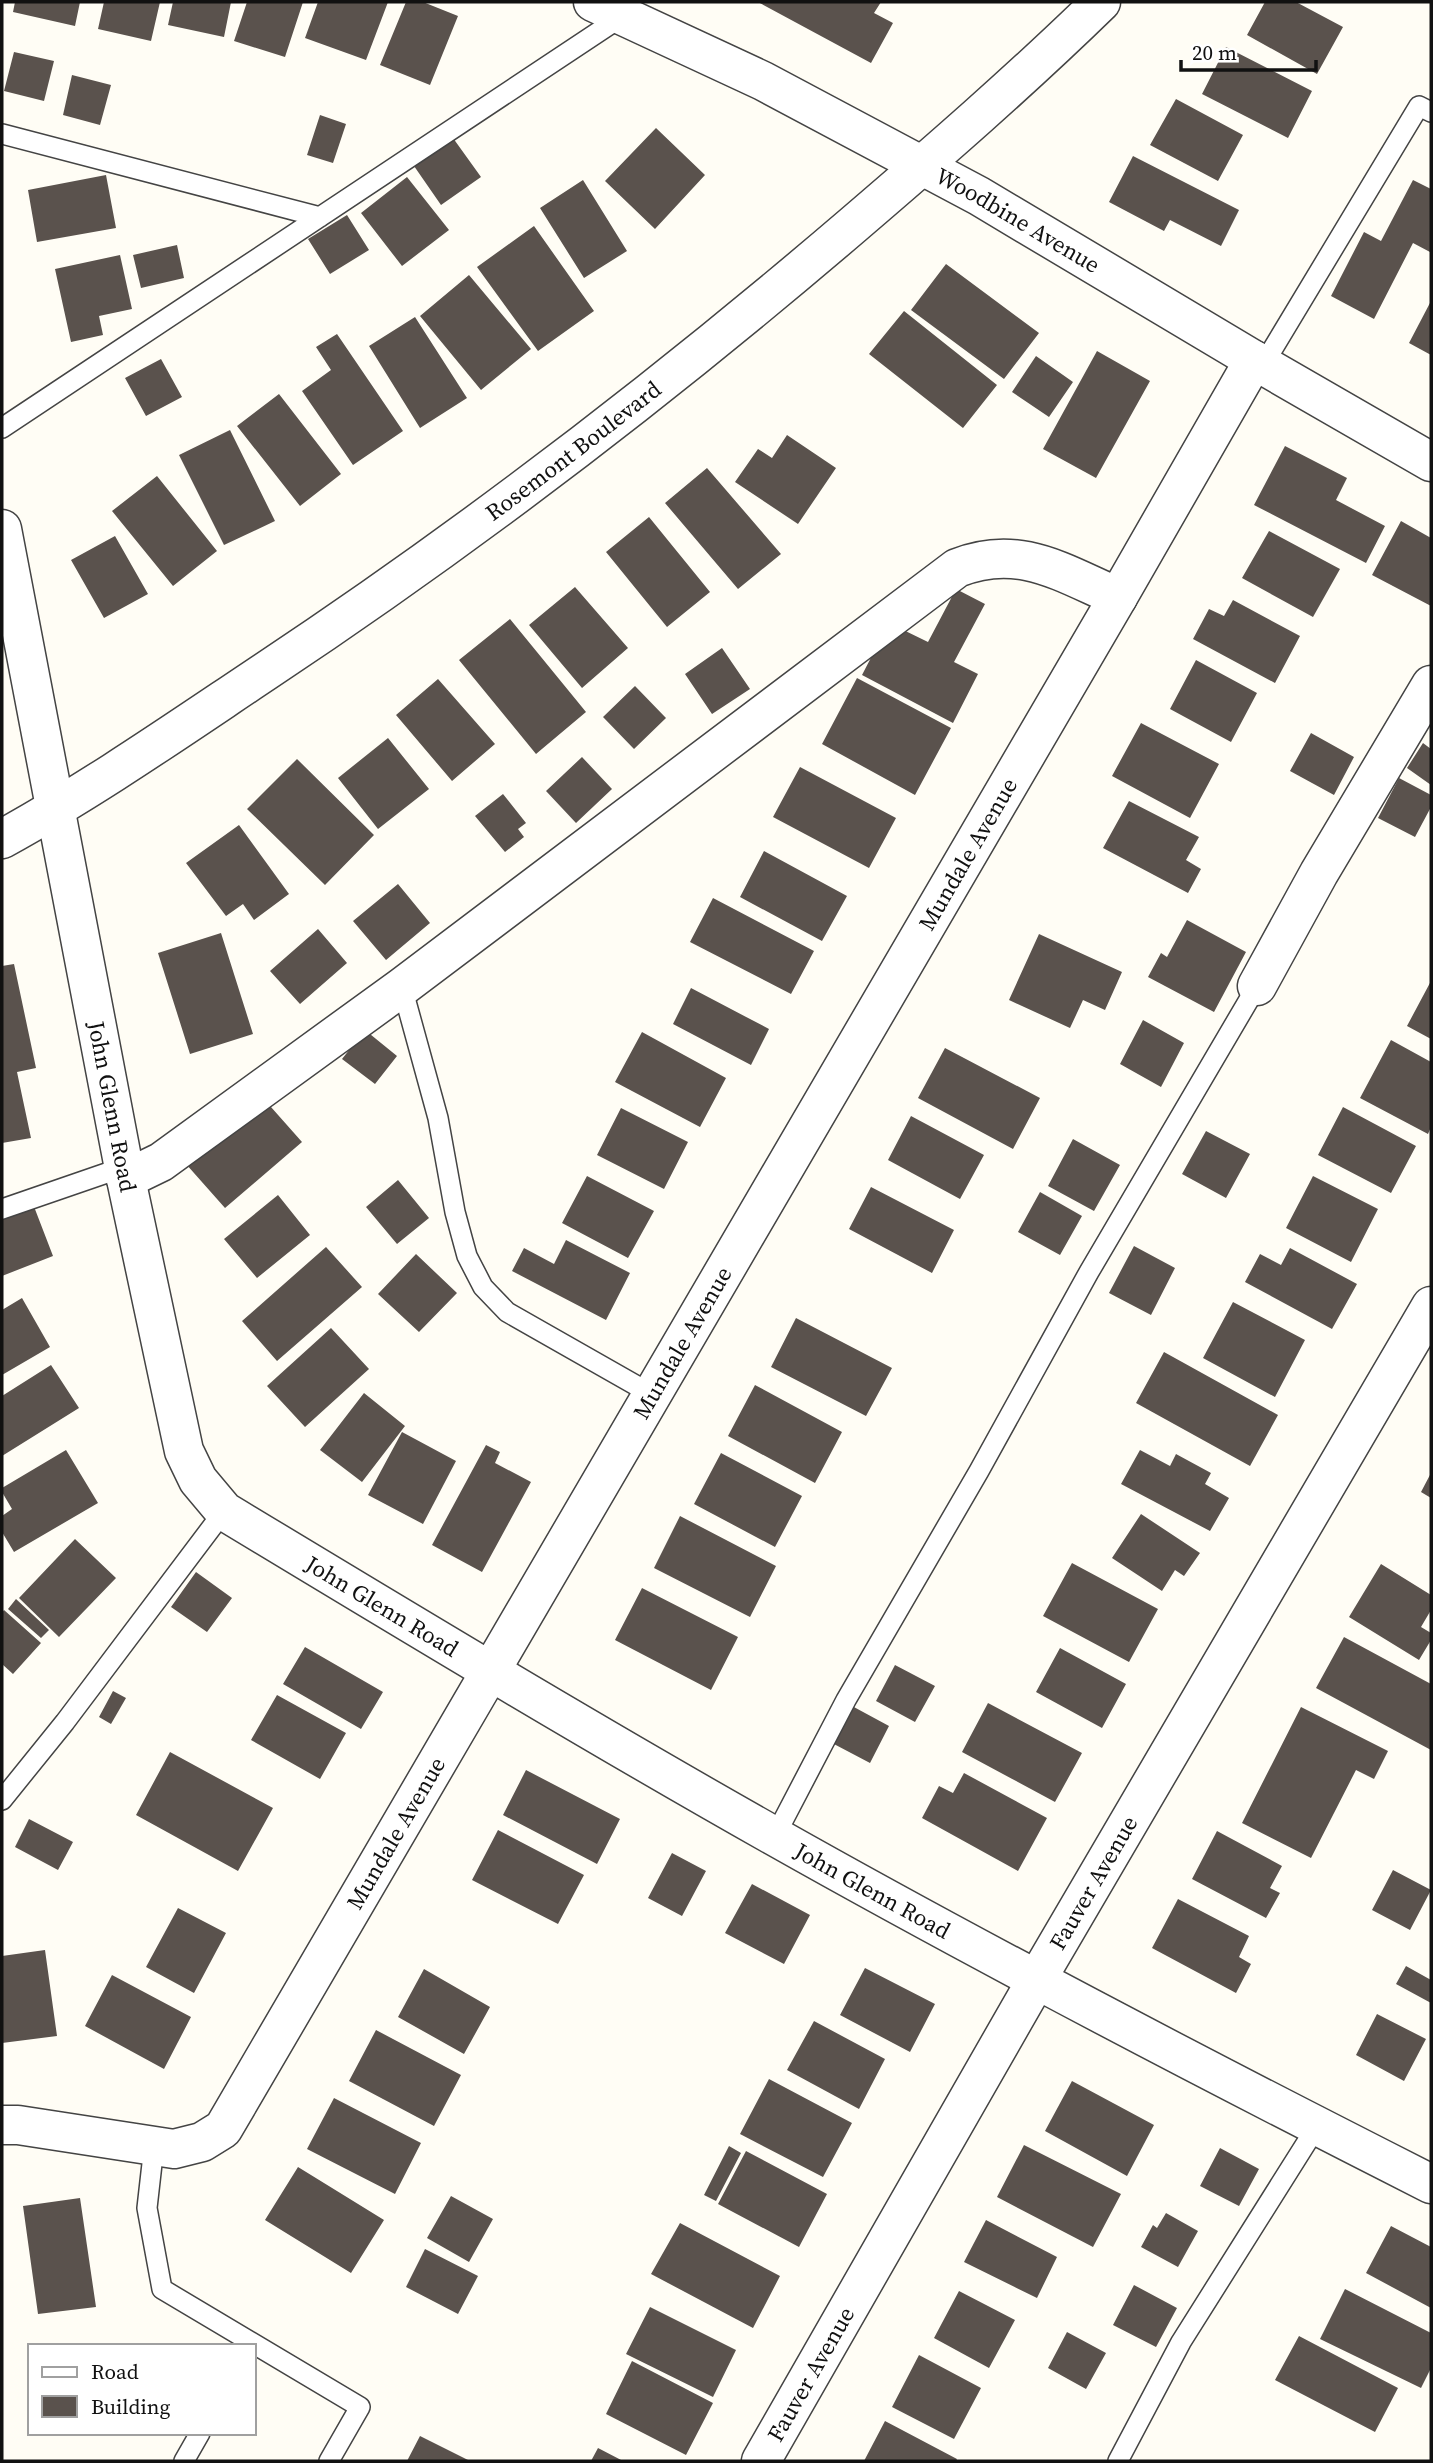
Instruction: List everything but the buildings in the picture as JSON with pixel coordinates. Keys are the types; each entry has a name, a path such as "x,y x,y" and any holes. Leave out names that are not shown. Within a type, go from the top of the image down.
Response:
{"street":[{"name":"Rosemont Boulevard","path":"2,839 55,810 320,635 474,527 736,326 922,166 1047,55 1101,2"},
{"name":"Woodbine Avenue","path":"618,6 979,196 1431,462"},
{"name":"Mundale Avenue","path":"2,2125 18,2125 174,2149 202,2142 223,2129 1118,597 1259,363"},
{"name":"John Glenn Road","path":"2,535 125,1173 184,1451 198,1480 224,1511 491,1672 775,1836 1037,1979 1431,2184"},
{"path":"125,1173 161,1163 402,987 957,568 1003,557 1037,562 1118,597"},
{"path":"1257,986 1319,873 1431,685"},
{"name":"Fauver Avenue","path":"761,2461 1037,1979 1431,1306"}],"lane":[{"path":"2,428 320,217 618,6"},
{"path":"1259,363 1419,106 1431,113"},
{"path":"2,134 320,217"},
{"path":"775,1836 846,1700 979,1471 1089,1272 1257,986"},
{"path":"402,987 438,1118 455,1212 467,1256 483,1287 507,1312 653,1395"},
{"path":"2,1209 125,1173"},
{"path":"2,1800 65,1722 224,1511"},
{"path":"1118,2461 1181,2343 1317,2126"},
{"path":"154,2146 147,2207 162,2289 252,2344"},
{"path":"256,2346 360,2407 329,2461"},
{"path":"184,2461 199,2435"}]}
